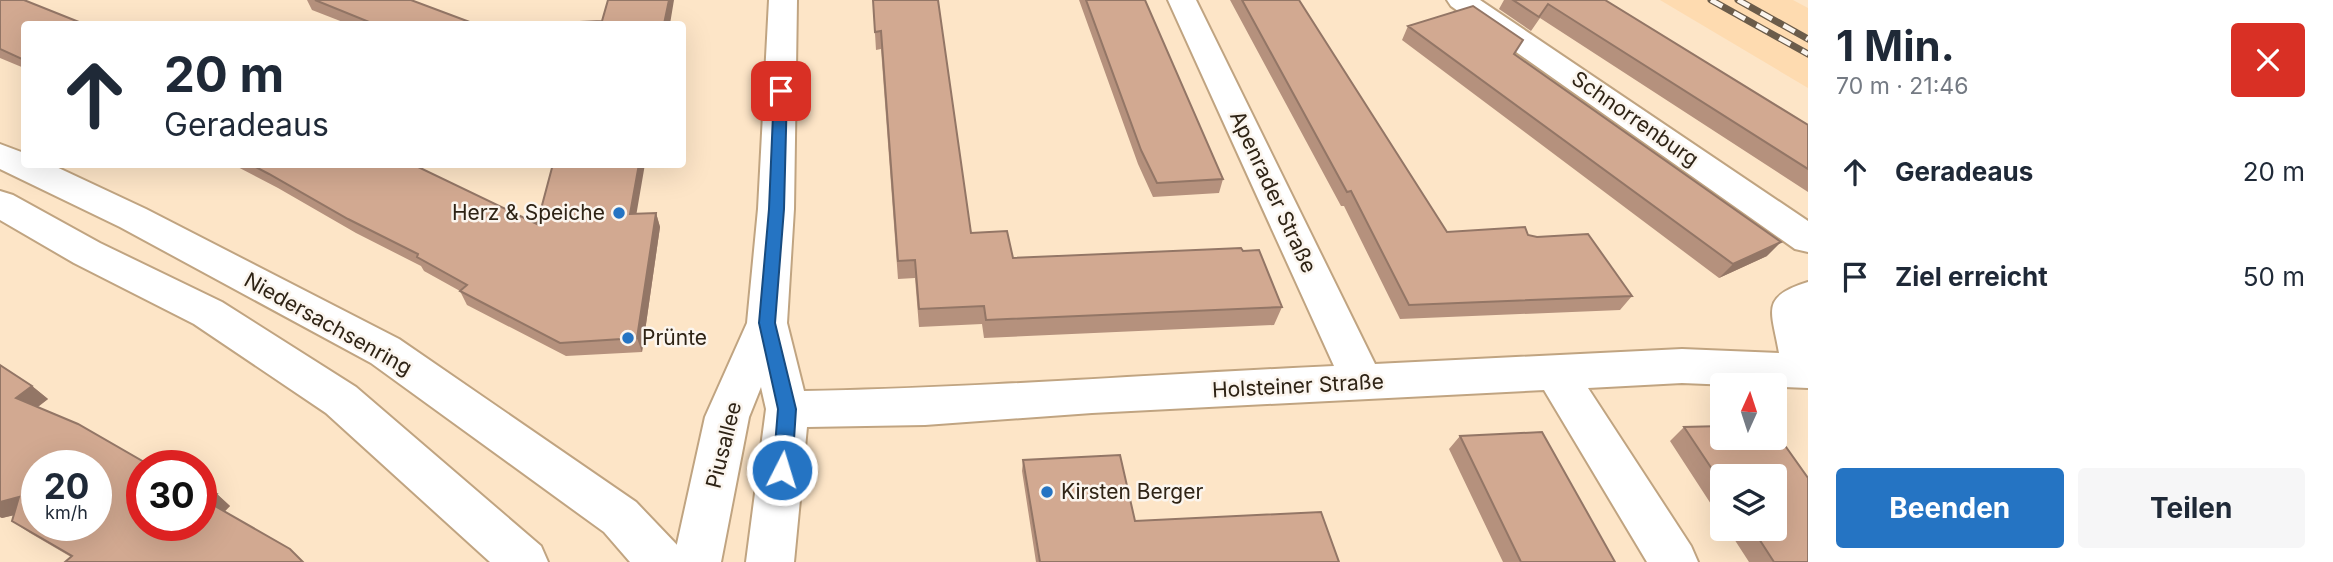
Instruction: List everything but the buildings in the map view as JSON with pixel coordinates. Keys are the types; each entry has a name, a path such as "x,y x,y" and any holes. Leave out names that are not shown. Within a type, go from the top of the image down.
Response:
{"street":[{"path":"770,562 787,409 767,323 776,209 783,0"},
{"name":"Apenrader Straße","path":"1182,0 1363,383"},
{"name":"Schnorrenburg","path":"1461,0 1808,239"},
{"name":"Niedersachsenring","path":"0,155 21,165"},
{"name":"Niedersachsenring","path":"27,168 133,218 385,351 620,517 661,562"},
{"path":"0,204 87,253 208,313 341,400 524,562"},
{"path":"1805,370 1791,306 1808,297"},
{"name":"Piusallee","path":"697,562 727,417 767,323"},
{"name":"Holsteiner Straße","path":"787,409 925,407 1092,395 1682,366 1805,370"},
{"path":"1557,373 1674,562"}],"shaded area":[{"path":"1660,0 1793,0 1808,8 1808,88"}],"railway":[{"path":"1711,0 1808,54"},
{"path":"1738,0 1808,39"}],"place":[{"name":"Herz & Speiche","path":"619,213"},
{"name":"Prünte","path":"628,338"},
{"name":"Kirsten Berger","path":"1047,492"}],"route":[{"path":"781,91 776,209 767,323 787,409 782,470"}]}
